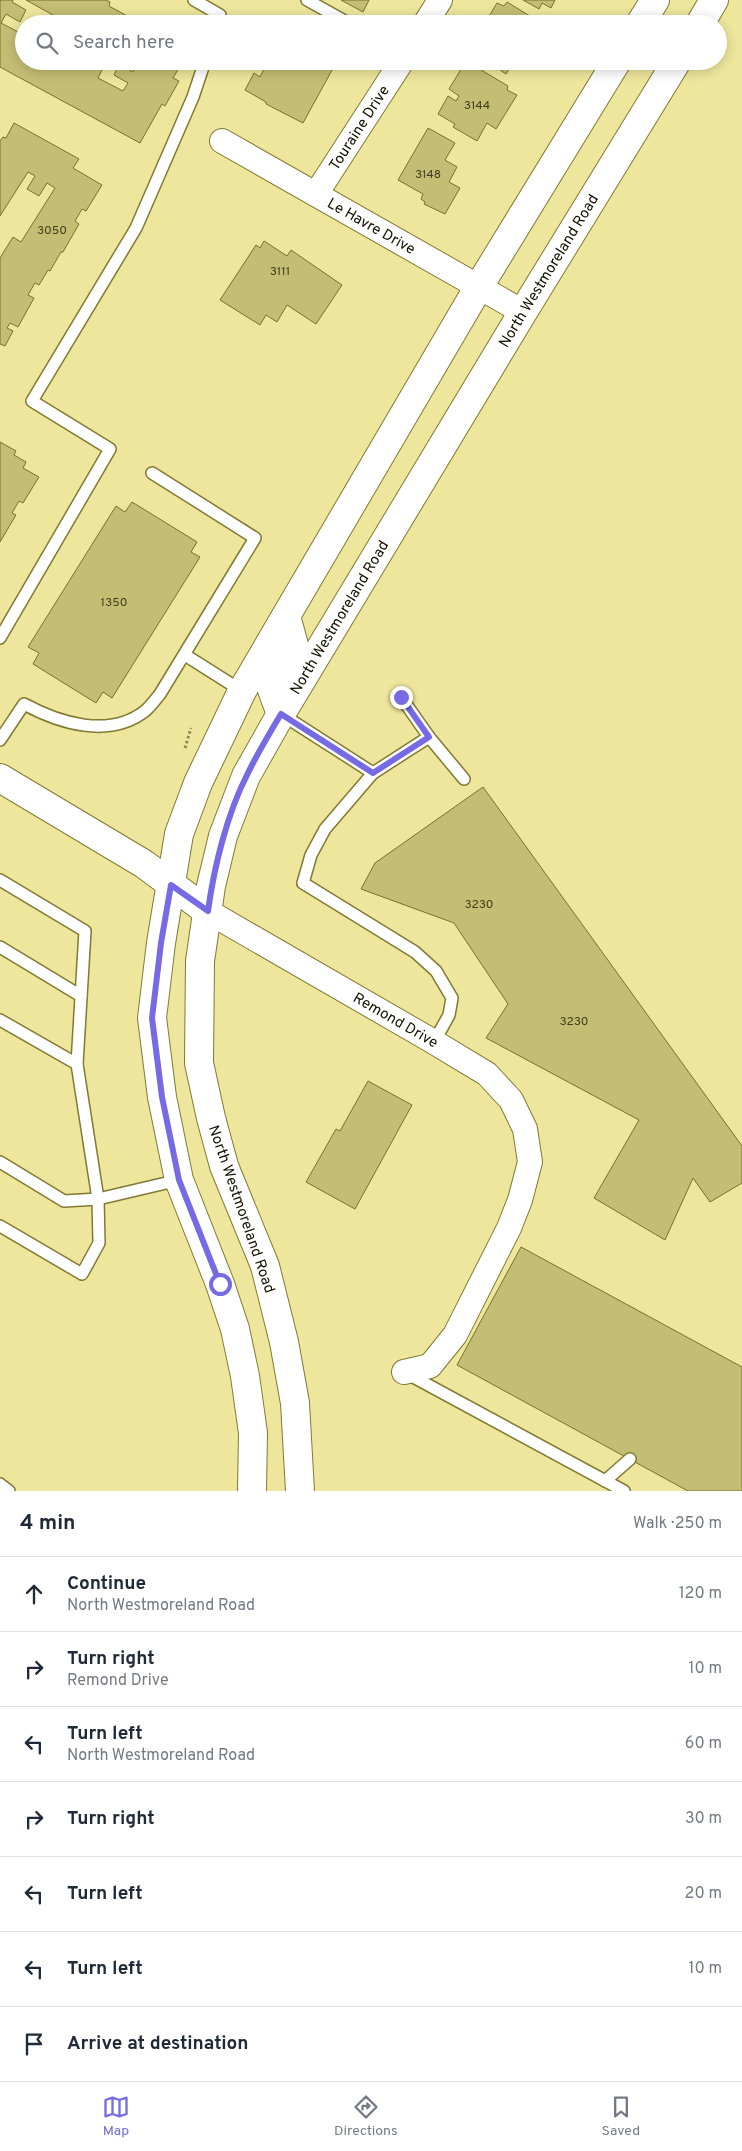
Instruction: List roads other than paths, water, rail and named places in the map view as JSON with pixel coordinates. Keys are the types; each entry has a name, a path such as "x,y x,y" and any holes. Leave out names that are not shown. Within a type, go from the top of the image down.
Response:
{"main road":[{"path":"646,15 655,0"},
{"path":"705,15 714,0"},
{"path":"252,1491 253,1433 245,1376 235,1329 217,1276 179,1180 162,1097 152,1018 161,943 179,834 198,782 242,691 478,288 611,70"},
{"name":"North Westmoreland Road","path":"300,1491 295,1403 284,1342 265,1266 224,1166 199,1063 200,961 211,886 224,836 246,776 281,714 671,70"},
{"path":"281,714 272,690 295,649 286,616"},
{"name":"Remond Drive","path":"0,778 144,864 208,911"}],"street":[{"path":"431,15 440,0"},
{"name":"Touraine Drive","path":"316,194 396,70"},
{"name":"Le Havre Drive","path":"222,141 523,312"},
{"name":"Remond Drive","path":"208,911 487,1074 512,1100 526,1129 530,1162 520,1200 509,1228 455,1334 430,1366 404,1372"}],"lane":[{"path":"194,0 220,15"},
{"path":"307,0 334,15"},
{"path":"0,638 110,449 32,401 136,228 193,97 202,70"},
{"path":"0,740 24,704 50,717 83,726 122,723 144,712 160,694 185,655 255,538 152,473"},
{"path":"185,655 242,691"},
{"path":"401,697 429,737 464,779"},
{"path":"281,714 373,773"},
{"path":"429,737 373,773 325,829 311,855 303,883 415,952 436,970 452,998 449,1015 434,1042"},
{"path":"0,880 85,931 77,1064 98,1198 99,1244 82,1274 0,1226"},
{"path":"0,948 81,996"},
{"path":"0,1020 77,1064"},
{"path":"0,1162 64,1201 98,1198 179,1180"},
{"path":"404,1372 624,1491"},
{"path":"605,1481 630,1459"},
{"path":"0,1484 9,1491"}]}
